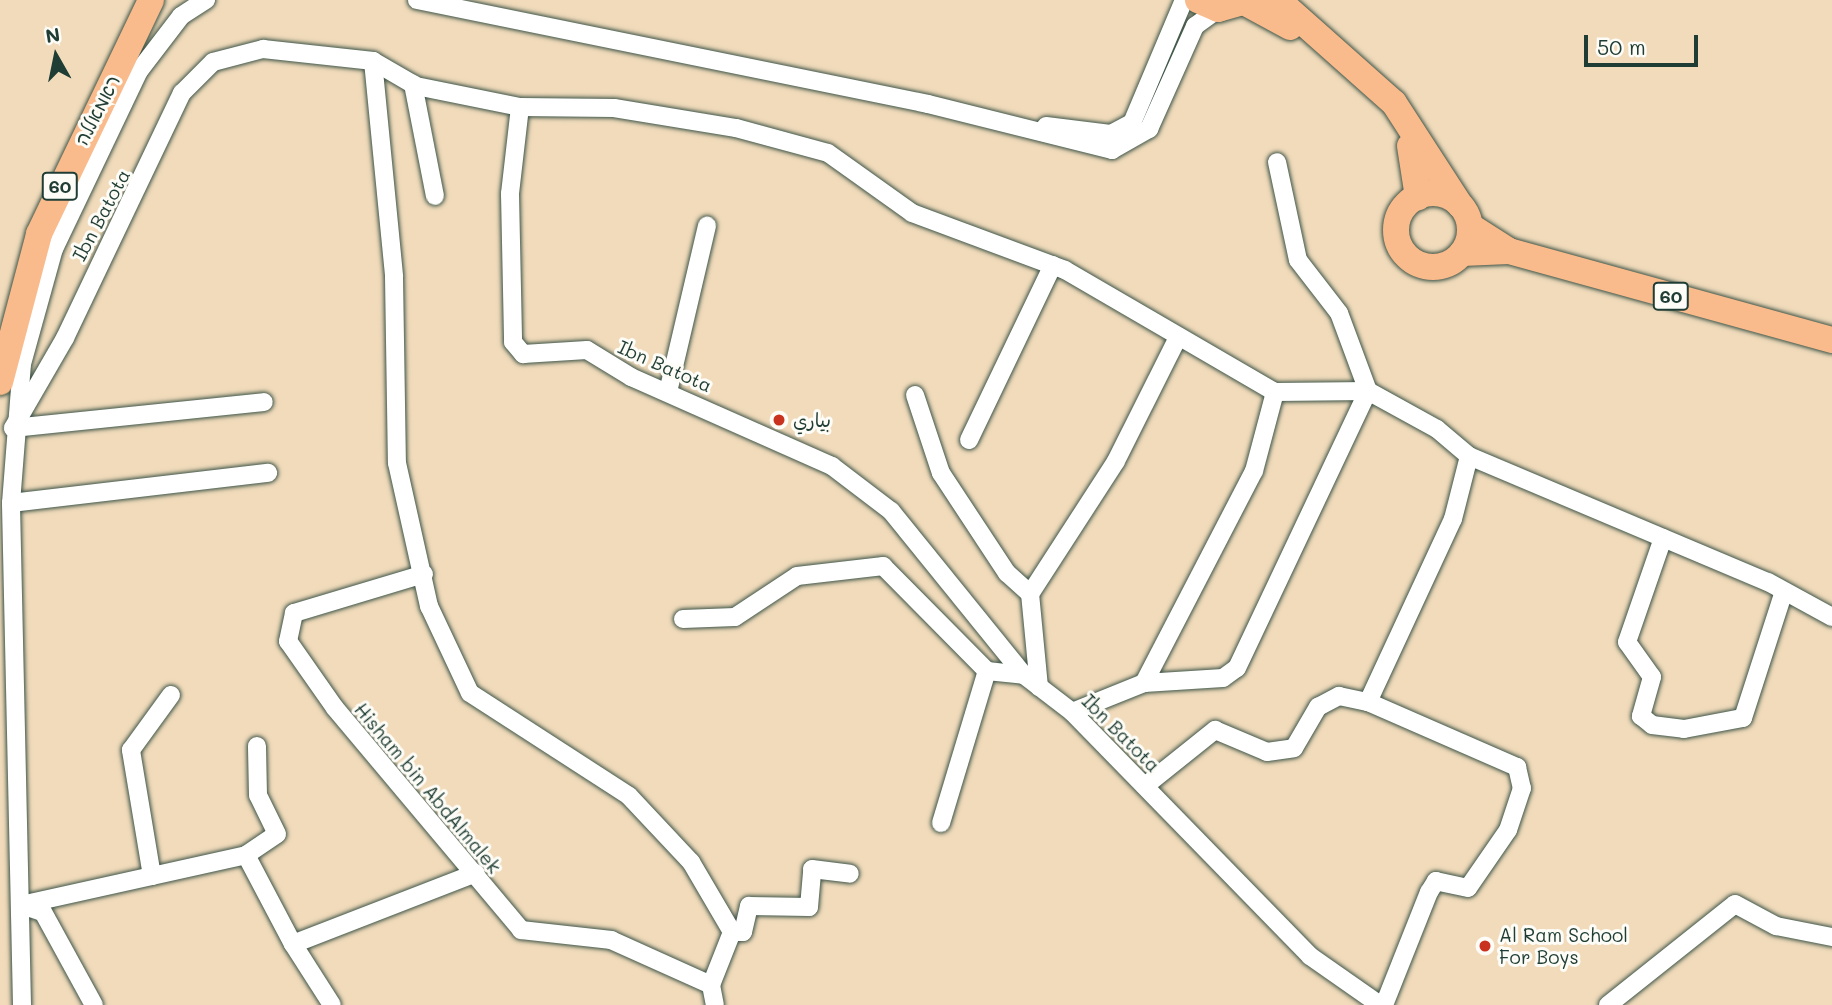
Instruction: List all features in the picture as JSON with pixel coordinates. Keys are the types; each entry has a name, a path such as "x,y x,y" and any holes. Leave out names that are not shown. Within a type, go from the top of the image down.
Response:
{"highway":[{"name":"ראמאללה","path":"0,382 18,299 44,222 151,0"},
{"name":"60","path":"1279,0 1394,103 1465,216"},
{"path":"1208,5 1248,2 1282,20 1374,95 1415,154 1418,197"},
{"name":"60","path":"1509,251 1441,194 1418,197 1396,223 1405,256 1437,267 1462,253 1509,251 1832,340"},
{"path":"1462,253 1465,216"}],"street":[{"path":"22,1005 11,503 13,428 30,329 54,249 139,71 173,24 205,0"},
{"path":"416,0 981,116 1099,149 1124,147 1140,126 1208,5"},
{"path":"1157,93 1184,0"},
{"name":"Ibn Batota","path":"13,428 65,338 182,93 213,62 263,49 373,61 413,84 520,107 510,194 513,342 523,354 587,349 668,392 832,466 891,511 1024,675 1072,712 1310,956 1382,1005"},
{"path":"373,61 394,277 397,463 424,574 429,606 470,693 629,796 691,862 732,932"},
{"path":"413,84 435,196"},
{"path":"520,107 614,108 736,128 828,153 912,214 1053,265 1275,392 1368,391 1437,429 1469,456 1784,591 1832,617"},
{"path":"1072,712 1144,683 1223,678 1237,668 1368,391 1339,313 1298,260 1277,162"},
{"path":"668,392 707,226"},
{"path":"969,440 1053,265"},
{"path":"1039,687 1030,594 1116,461 1178,337"},
{"path":"1144,683 1254,471 1275,392"},
{"path":"915,396 941,473 1001,565 1030,594"},
{"path":"13,428 264,402"},
{"path":"1368,702 1453,519 1469,456"},
{"path":"11,503 268,473"},
{"path":"1663,538 1627,642 1652,677 1641,716 1653,725 1684,729 1743,718 1784,591"},
{"path":"683,619 735,617 797,576 883,566 987,671 1024,675"},
{"name":"Hisham bin AbdAlmalek","path":"424,574 293,613 288,641 335,708 476,873 521,930 611,940 711,985"},
{"path":"941,823 987,671"},
{"path":"152,876 131,750 171,695"},
{"path":"1145,786 1215,730 1267,752 1294,748 1318,707 1339,696 1368,702 1517,767 1522,788 1508,830 1468,888 1436,881 1382,1005"},
{"path":"21,905 246,855 277,834 258,795 257,746"},
{"path":"246,855 293,944 332,1005"},
{"path":"732,932 743,932 749,905 809,907 812,869 850,874"},
{"path":"293,944 476,873"},
{"path":"1608,1005 1735,904 1776,926 1832,937"},
{"path":"21,905 43,912 94,1005"},
{"path":"715,1005 711,985 732,932"}],"place":[{"name":"بياري","path":"779,420"},
{"name":"Al Ram School For Boys","path":"1485,946"}]}
